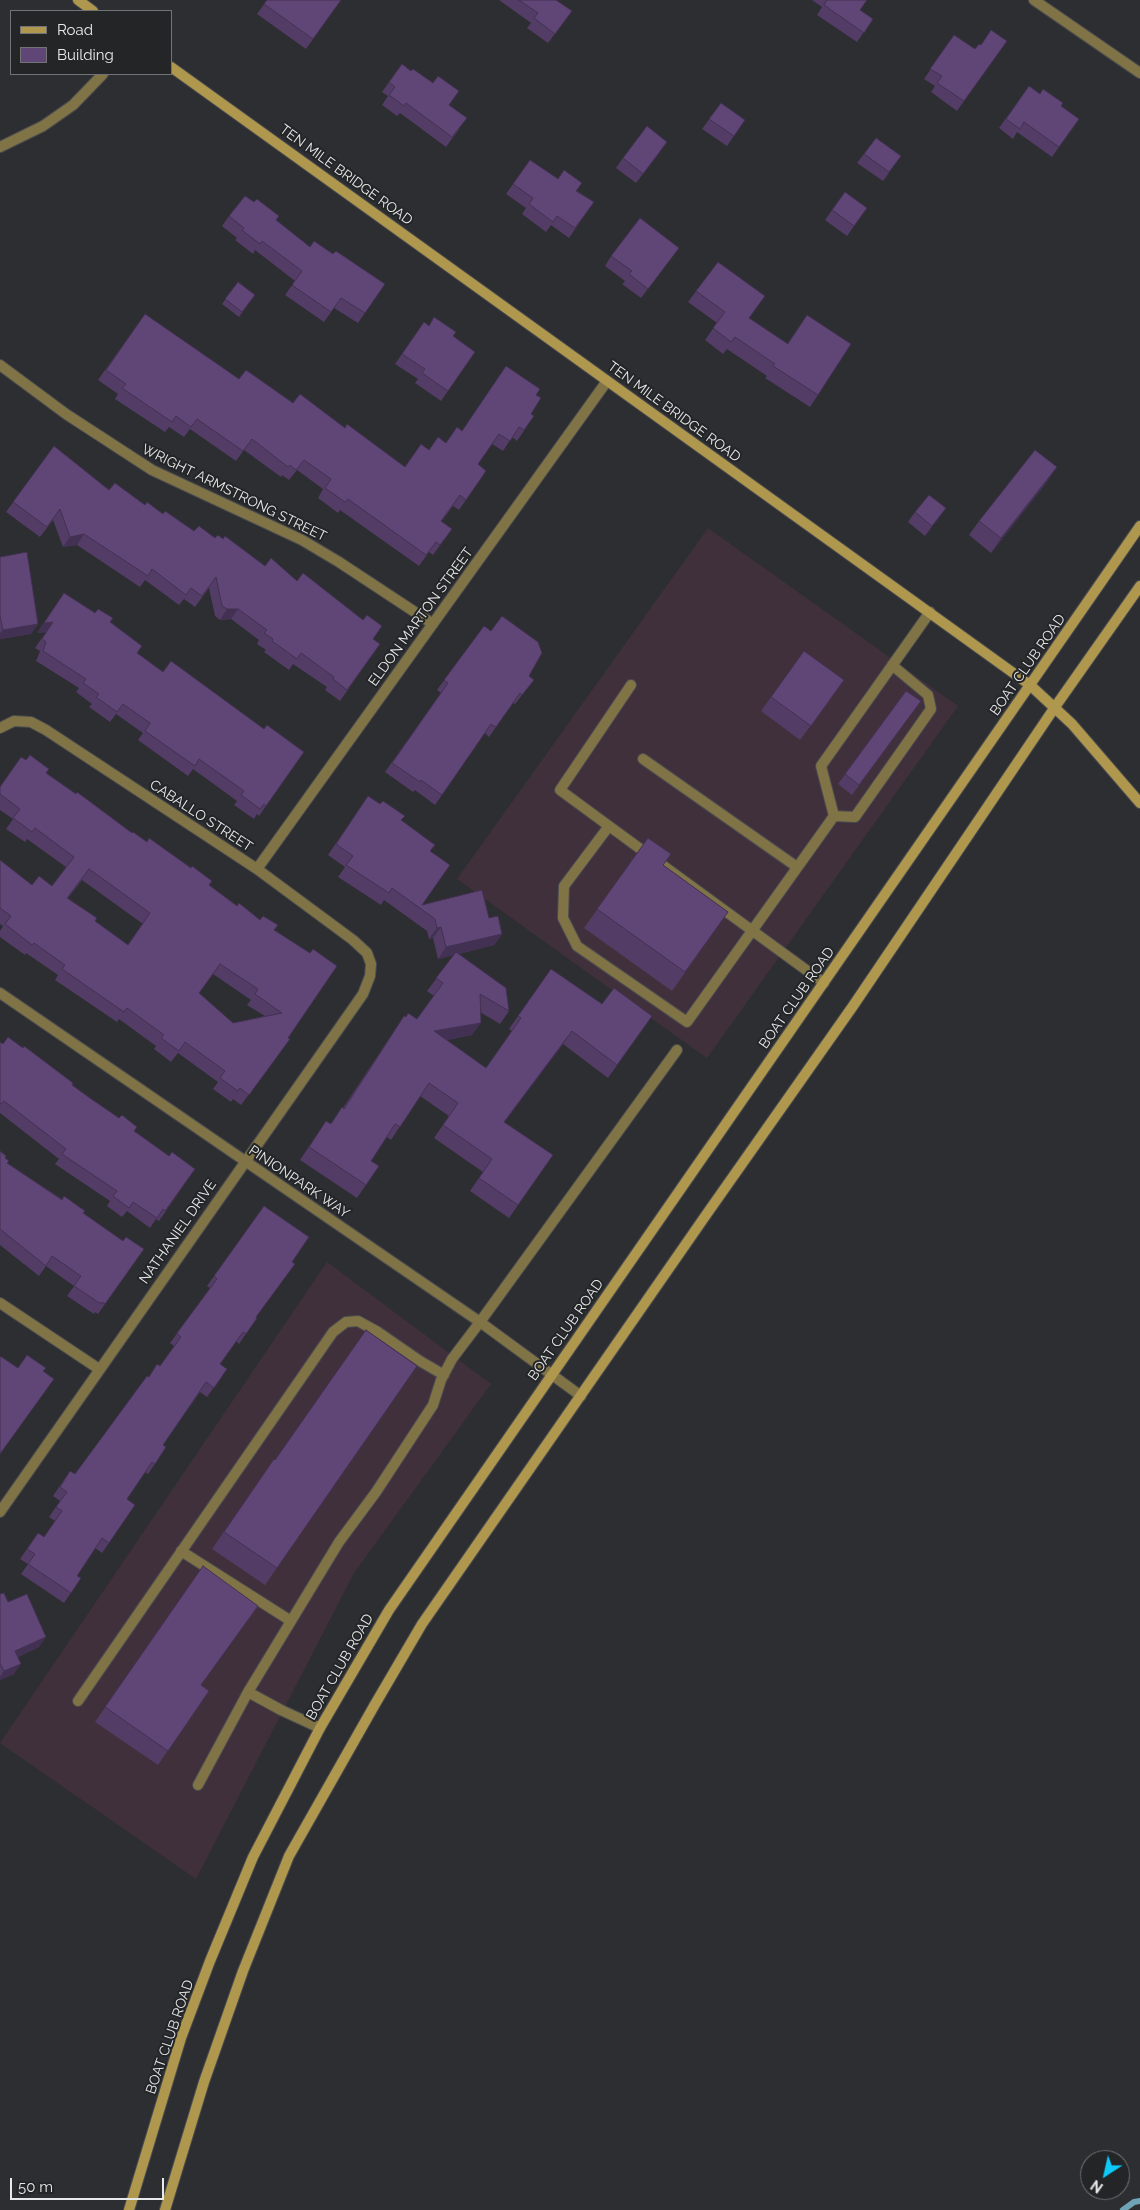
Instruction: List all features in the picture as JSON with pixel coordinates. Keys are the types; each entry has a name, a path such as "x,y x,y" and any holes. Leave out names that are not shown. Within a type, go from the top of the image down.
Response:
{"main road":[{"path":"78,0 92,10"},
{"name":"TEN MILE BRIDGE ROAD","path":"172,68 1030,685 1056,707 1140,803"},
{"name":"BOAT CLUB ROAD","path":"128,2210 181,2038 210,1961 253,1857 320,1728 389,1610 1140,526"},
{"path":"165,2210 204,2082 237,1989 289,1856 422,1624 853,1006 1140,586"}],"street":[{"path":"1034,0 1140,73"},
{"path":"0,147 43,126 73,105 102,75"},
{"name":"WRIGHT ARMSTRONG STREET","path":"0,365 66,414 152,470 302,540 433,624"},
{"name":"ELDON MARTON STREET","path":"257,869 607,381"},
{"path":"834,816 821,766 930,612"},
{"path":"834,816 855,817 931,709 928,695 892,666"},
{"path":"631,685 560,790 824,983"},
{"name":"CABALLO STREET","path":"0,728 14,721 31,722 46,730 257,869 353,940 367,953 371,964"},
{"path":"643,759 797,867"},
{"path":"609,826 564,886 563,918 577,946 687,1022 834,816"},
{"name":"NATHANIEL DRIVE","path":"0,1512 244,1161 363,994 370,976 371,964"},
{"name":"PINIONPARK WAY","path":"0,993 480,1322 582,1396"},
{"path":"198,1785 248,1692 339,1542 376,1492 433,1406 452,1358 677,1050"},
{"path":"0,1303 99,1369"},
{"path":"78,1701 333,1332 346,1322 358,1322 378,1332 444,1375"},
{"path":"181,1551 291,1621"},
{"path":"248,1692 320,1728"}],"shaded area":[{"path":"708,528 958,706 707,1058 457,879"},
{"path":"327,1262 491,1384 354,1573 196,1879 0,1743"}],"building":[{"path":"267,0 341,0 313,39 264,4"},
{"path":"519,0 556,0 572,11 555,34 534,18 538,13"},
{"path":"827,0 867,0 860,10 873,19 864,33 824,5"},
{"path":"991,30 1007,41 964,101 937,83 942,76 930,69 954,35 975,49 979,44 981,45"},
{"path":"402,64 433,83 438,76 459,91 449,105 467,118 452,137 406,103 404,106 389,95 395,87 389,82"},
{"path":"1029,86 1040,94 1043,89 1063,103 1061,106 1079,119 1059,147 1024,122 1020,129 1006,119"},
{"path":"721,103 745,120 734,136 709,119"},
{"path":"647,126 667,142 643,174 623,158"},
{"path":"876,138 901,156 889,172 864,154"},
{"path":"530,160 558,179 564,170 582,183 576,191 594,202 575,228 557,216 553,222 529,204 533,198 513,184"},
{"path":"845,192 867,208 854,226 832,210"},
{"path":"245,196 254,202 257,199 279,216 276,220 310,247 314,241 333,254 336,251 385,284 365,313 341,298 331,312 292,285 302,271 262,241 260,244 242,230 244,228 229,216"},
{"path":"640,218 679,248 648,289 629,274 632,271 611,256"},
{"path":"718,262 765,296 749,318 788,344 807,315 851,344 818,395 773,366 775,364 735,337 731,342 713,328 725,312 696,291"},
{"path":"238,282 255,295 242,312 225,299"},
{"path":"145,314 239,379 246,370 293,403 300,394 345,428 347,424 405,467 421,444 429,450 438,437 446,443 457,427 462,431 506,366 540,389 536,395 541,398 531,414 534,416 524,430 519,427 510,441 499,434 478,464 486,471 466,500 460,495 441,521 452,529 440,545 436,542 426,555 348,499 345,502 325,488 331,479 304,460 296,470 290,465 288,467 252,439 243,451 197,419 191,427 176,416 172,422 122,388 126,384 106,370"},
{"path":"434,317 456,332 453,336 475,352 448,391 422,373 425,369 402,354 424,322 429,326"},
{"path":"54,446 109,490 115,483 145,505 147,502 163,514 165,511 194,531 199,526 215,538 218,535 223,539 225,536 265,566 271,558 297,581 303,573 363,620 367,615 382,626 373,639 380,644 347,690 333,679 334,677 301,653 297,659 272,641 273,639 264,633 267,630 238,609 227,609 222,606 216,577 202,596 191,588 186,595 152,569 148,576 84,534 70,537 60,509 47,527 13,502"},
{"path":"1035,450 1057,467 1001,538 979,521"},
{"path":"929,495 946,508 932,526 915,512"},
{"path":"27,552 38,624 3,630 0,616 0,557"},
{"path":"64,593 95,613 98,609 113,618 110,622 142,646 137,653 163,672 171,661 264,729 267,725 304,752 266,806 264,804 260,809 241,795 244,791 199,759 195,766 145,731 150,723 123,704 117,712 96,697 99,694 83,683 86,679 43,651 46,642 42,639 53,622 44,623"},
{"path":"502,616 538,642 542,653 529,676 534,680 522,695 520,693 496,727 491,724 442,795 392,763 448,683 444,680 484,626 491,631"},
{"path":"804,651 844,680 811,726 771,697"},
{"path":"906,691 921,701 859,785 845,774"},
{"path":"30,755 49,769 46,773 76,794 77,792 132,833 147,842 149,838 191,868 192,866 212,881 209,885 237,906 239,903 260,920 263,916 278,925 274,930 310,953 313,949 337,966 288,1038 290,1039 249,1095 240,1088 238,1091 220,1078 225,1071 185,1042 179,1051 161,1038 164,1035 127,1008 124,1012 62,969 65,965 34,943 32,945 5,924 11,916 0,908 0,860 32,885 39,876 52,886 74,857 35,828 32,832 13,818 20,809 0,794 0,787 21,757 26,760","holes":["89,869 150,913 128,945 95,921 97,918 67,898","220,964 258,989 255,994 282,1013 233,1023 199,993"]},
{"path":"368,796 380,804 383,801 405,816 401,820 435,845 430,851 450,865 422,905 482,890 489,918 498,916 502,934 446,947 441,927 437,928 435,919 392,888 389,893 346,865 353,856 336,844"},
{"path":"648,838 671,854 663,865 728,912 685,972 597,909"},
{"path":"456,952 506,988 509,1011 480,994 481,1023 434,1031 486,1068 521,1018 518,1016 551,969 602,1004 614,988 652,1016 617,1065 572,1031 504,1122 553,1155 518,1205 479,1178 492,1159 443,1125 458,1103 429,1083 400,1127 395,1124 371,1161 379,1166 366,1185 309,1147 326,1121 331,1124 342,1107 344,1109 404,1016 406,1017 408,1013 417,1019 443,983 436,978"},
{"path":"8,1037 23,1048 24,1046 73,1083 72,1085 119,1118 122,1115 137,1127 134,1131 169,1156 172,1152 195,1169 165,1211 163,1209 157,1218 133,1202 129,1208 113,1196 117,1191 62,1154 66,1149 4,1101 0,1104 0,1042 3,1044"},
{"path":"0,1151 9,1161 7,1163 62,1200 64,1196 85,1211 83,1213 123,1241 126,1237 144,1249 105,1304 102,1302 101,1304 74,1286 81,1276 52,1256 46,1266 0,1229"},
{"path":"264,1206 309,1237 292,1262 295,1264 256,1317 246,1334 243,1332 220,1364 227,1369 214,1388 206,1382 163,1445 166,1447 155,1464 152,1462 127,1499 135,1505 109,1543 102,1538 77,1576 81,1578 71,1593 28,1564 35,1554 27,1549 38,1533 44,1537 62,1511 56,1507 67,1492 60,1487 70,1471 75,1474 147,1376 149,1377 157,1364 160,1366 181,1337 177,1333 217,1279 214,1276"},
{"path":"366,1330 417,1366 277,1568 224,1532"},
{"path":"27,1355 46,1368 43,1371 54,1379 0,1454 0,1356 18,1368"},
{"path":"203,1566 258,1606 201,1685 209,1691 168,1751 105,1707"},
{"path":"4,1593 8,1602 27,1594 46,1637 15,1651 21,1664 4,1671 0,1663 0,1594"}],"waterway":[{"path":"1123,2210 1134,2202 1140,2201"}]}
